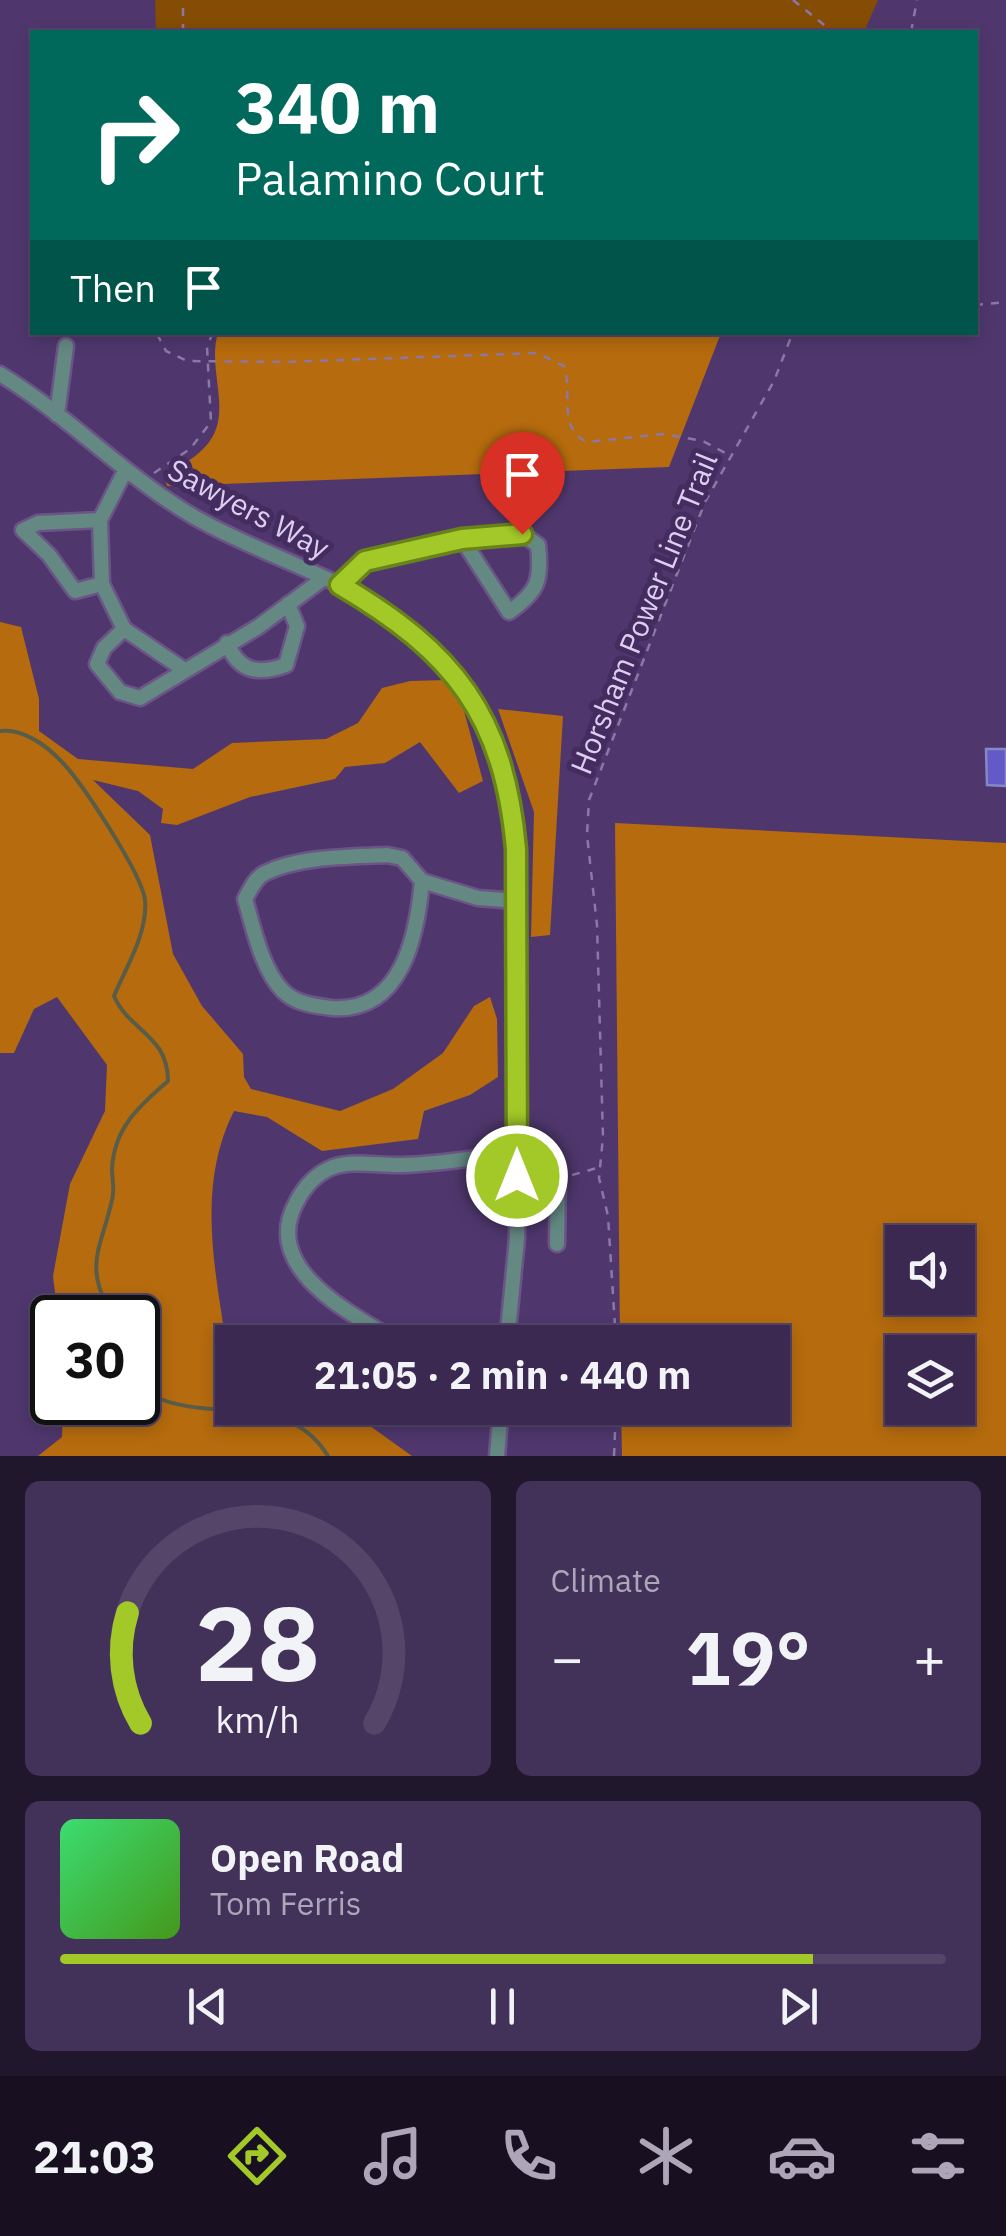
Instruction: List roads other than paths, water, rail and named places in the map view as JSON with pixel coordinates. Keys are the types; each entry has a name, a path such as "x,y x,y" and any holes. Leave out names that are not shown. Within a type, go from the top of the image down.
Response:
{"street":[{"path":"57,415 66,346"},
{"name":"Sawyers Way","path":"0,374 126,471 196,518 340,585 418,636 456,676 486,722 511,798 515,901 517,1238 509,1325"},
{"path":"126,471 100,520 102,584 124,630 182,669"},
{"path":"100,520 38,523 23,530 49,555 75,591 102,584"},
{"path":"340,585 365,561 462,539 522,534 538,546 542,577 534,595 510,612 462,539"},
{"path":"124,630 104,648 97,664 120,692 140,698 161,689 182,669 324,578"},
{"path":"227,643 235,661 251,671 286,665 298,626 288,604"},
{"path":"422,881 406,958 396,979 370,1002 356,1009 312,1006 284,992 273,978 246,899 263,874 334,858 387,855 402,858 422,881 478,898 515,901"},
{"path":"371,1325 322,1294 293,1257 292,1208 305,1188 318,1174 337,1166 406,1165 516,1152"},
{"path":"517,1176 558,1176 557,1244"},
{"path":"497,1456 500,1425"}],"waterway":[{"path":"0,731 17,732 33,739 70,772 122,850 145,900 140,937 114,996 162,1053 168,1081 130,1119 114,1154 113,1196 96,1271 102,1295"},
{"path":"160,1398 200,1408 270,1415 311,1436 328,1456"}]}
